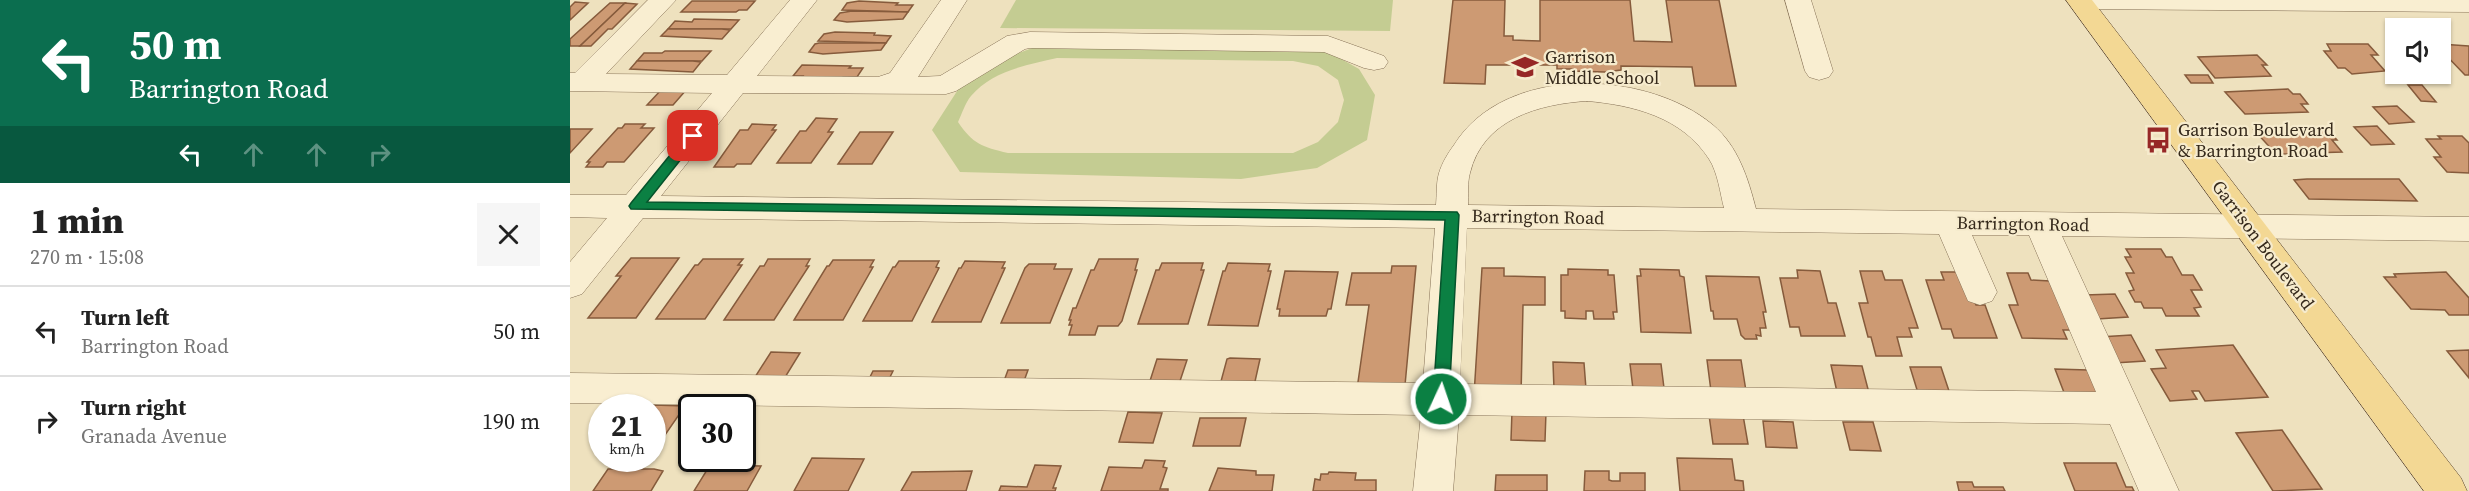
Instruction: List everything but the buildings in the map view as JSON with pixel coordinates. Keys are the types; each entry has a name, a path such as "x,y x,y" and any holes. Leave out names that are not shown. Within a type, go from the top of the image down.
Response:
{"main road":[{"name":"Garrison Boulevard","path":"2080,0 2447,491"}],"street":[{"path":"576,82 663,0"},
{"path":"570,285 804,0"},
{"path":"881,86 900,79 906,73 954,0"},
{"path":"1798,0 1819,70"},
{"path":"2080,0 2469,4"},
{"path":"576,82 946,86 1017,42 1030,40 1328,44 1374,62"},
{"path":"1433,491 1441,399 1454,174 1463,151 1478,132 1500,114 1527,102 1558,94 1623,94 1654,102 1682,117 1706,136 1722,155 1743,220"},
{"name":"Barrington Road","path":"570,206 2469,228"},
{"path":"1950,223 1980,292"},
{"path":"2040,224 2158,491"},
{"path":"570,388 2122,408"}],"green space":[{"path":"1016,0 1393,0 1390,31 1000,28"},
{"path":"1046,43 1320,47 1359,69 1375,95 1367,140 1317,168 1241,179 960,172 932,130 970,71","holes":["1057,58 1293,61 1318,66 1338,80 1344,100 1338,122 1318,142 1293,153 1008,153 979,144 958,122 969,99 979,87 989,80 1010,70"]}],"place":[{"name":"Garrison Middle School","path":"1525,67"},
{"name":"Garrison Boulevard & Barrington Road","path":"2158,140"}],"route":[{"path":"693,136 636,206 1452,215 1441,399"}]}
